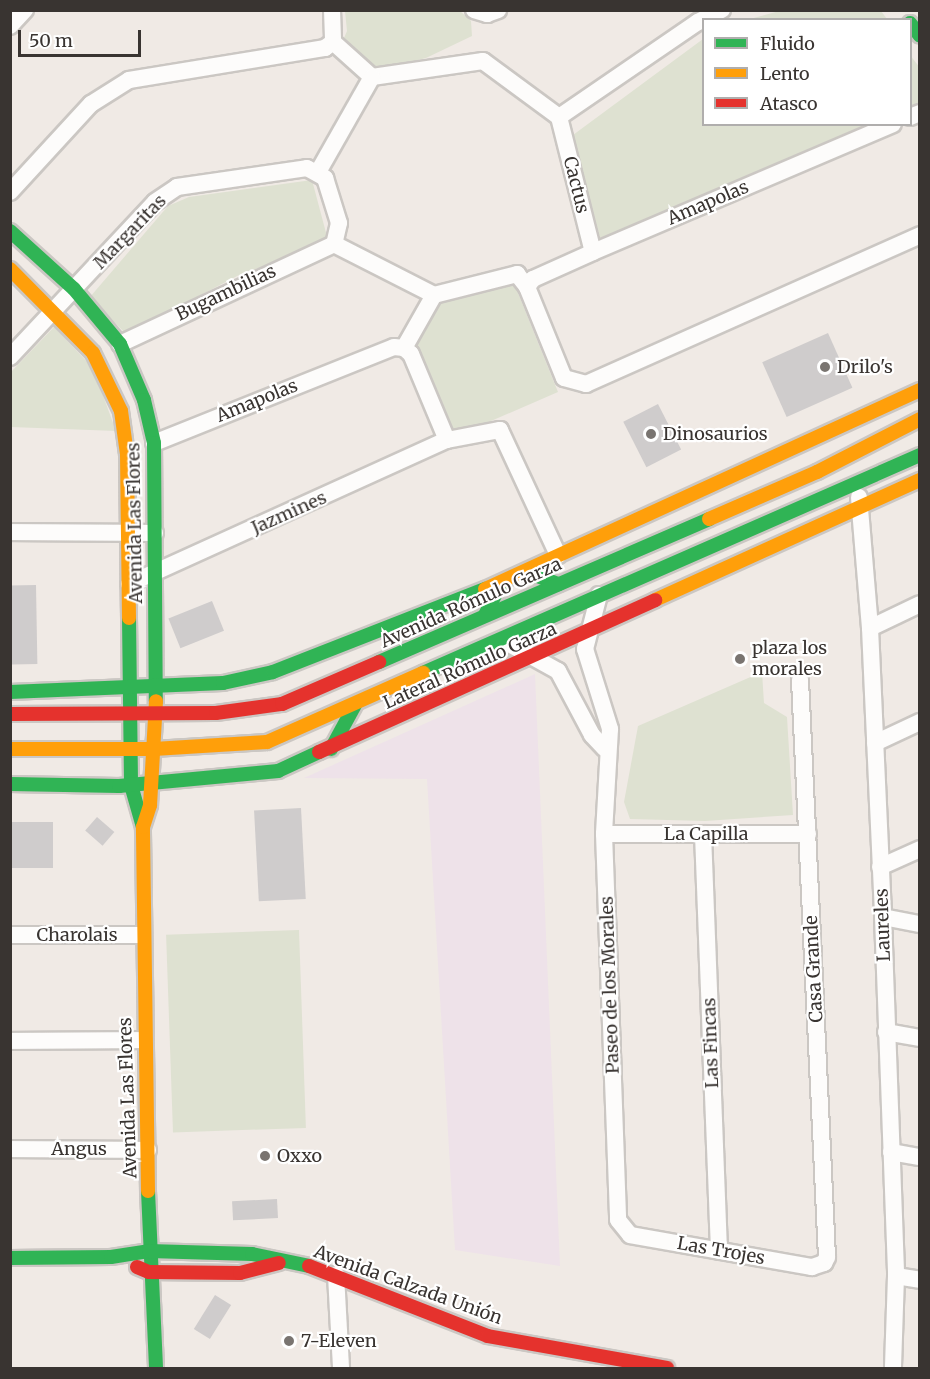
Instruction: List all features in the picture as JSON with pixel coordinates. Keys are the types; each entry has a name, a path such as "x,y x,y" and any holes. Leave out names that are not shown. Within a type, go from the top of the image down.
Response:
{"street":[{"path":"10,26 25,10"},
{"path":"332,10 333,42 372,77"},
{"path":"474,10 487,14 498,10"},
{"path":"706,18 722,10"},
{"path":"372,77 483,61 558,117 702,20"},
{"path":"10,192 91,104 129,80 324,48 333,42"},
{"path":"372,77 318,172 325,178 339,223 334,244 434,295 517,273 527,287 564,378 586,384 920,235"},
{"name":"Cactus","path":"558,117 593,252"},
{"name":"Amapolas","path":"527,287 532,279 888,126"},
{"name":"Margaritas","path":"10,357 154,202 177,187 307,168 318,172"},
{"name":"Avenida Las Flores","path":"10,231 74,289 120,344 144,400 154,443 157,688 152,784 143,827 143,935 149,1272 156,1368"},
{"name":"Bugambilias","path":"120,344 334,244"},
{"name":"Avenida Las Flores","path":"10,269 53,309 93,353 116,393 127,454 131,785 133,806 143,827"},
{"path":"434,295 404,348 411,354 447,440"},
{"name":"Amapolas","path":"154,443 394,347 404,348"},
{"path":"10,692 157,688 224,683 273,672 527,572 558,555 920,390"},
{"name":"Avenida Rómulo Garza","path":"10,714 216,713 282,705 817,472 920,419"},
{"name":"Jazmines","path":"129,584 447,440 500,430 558,555"},
{"path":"154,743 267,742 920,455"},
{"name":"Lateral Rómulo Garza","path":"10,784 152,784 278,771 332,749 861,509 920,480"},
{"name":"Laureles","path":"857,483 870,628 883,917 896,1276 893,1368"},
{"path":"10,532 129,530 154,533"},
{"path":"527,572 559,584"},
{"path":"485,615 501,583"},
{"name":"Paseo de los Morales","path":"599,595 586,633 587,659 609,724 605,749 604,834 618,1220"},
{"path":"870,628 920,604"},
{"path":"502,640 567,682 588,729 605,749"},
{"name":"Casa Grande","path":"800,681 827,1257"},
{"path":"10,749 130,748 262,726 282,705"},
{"path":"332,749 355,705"},
{"path":"875,743 920,722"},
{"name":"La Capilla","path":"604,834 808,834"},
{"name":"Las Fincas","path":"703,834 719,1251"},
{"path":"880,867 920,849"},
{"path":"883,917 920,924"},
{"name":"Charolais","path":"10,935 143,935"},
{"path":"886,1032 920,1038"},
{"path":"10,1041 144,1040"},
{"name":"Angus","path":"10,1149 148,1150"},
{"path":"891,1152 920,1157"},
{"name":"Las Trojes","path":"618,1220 630,1235 719,1251 812,1267 824,1263 827,1257"},
{"name":"Avenida Calzada Unión","path":"10,1258 111,1257 149,1251 245,1253 279,1263 308,1264 488,1336 625,1365 667,1368"},
{"name":"Avenida Calzada Unión","path":"111,1257 149,1272 249,1273 279,1263"},
{"path":"336,1275 341,1368"},
{"path":"896,1276 920,1280"}],"shaded area":[{"path":"535,674 560,1266 455,1250 427,779 304,778"}],"green space":[{"path":"783,10 881,11 886,18 754,18"},
{"path":"345,11 460,11 471,21 472,36 426,58 375,71 341,45 347,31"},
{"path":"702,40 702,126 871,126 602,246 573,135"},
{"path":"912,58 920,68 919,104 912,108"},
{"path":"312,180 329,244 241,274 126,334 90,297 168,206 189,197"},
{"path":"517,276 518,293 558,392 454,437 414,338 439,298"},
{"path":"54,327 93,368 116,431 11,427 10,373"},
{"path":"762,672 764,703 787,717 793,815 705,821 630,819 624,802 638,726"},
{"path":"299,930 306,1128 173,1133 166,935"}],"building":[{"path":"828,333 852,388 787,417 762,362"},
{"name":"Dinosaurios","path":"658,404 681,449 646,467 623,422"},
{"path":"10,585 36,585 37,664 11,664"},
{"path":"212,601 224,631 180,648 168,619"},
{"path":"301,808 306,899 259,901 254,810"},
{"path":"97,817 114,832 103,846 85,831"},
{"path":"10,822 53,822 53,868 10,868"},
{"path":"277,1199 278,1218 233,1220 232,1201"},
{"path":"215,1295 231,1305 210,1339 194,1329"}],"traffic: fast":[{"path":"912,26 920,36"},
{"path":"10,231 74,289 120,344 144,400 154,443 156,701"},
{"path":"423,673 920,455"},
{"path":"379,662 709,519"},
{"path":"527,572 559,584"},
{"path":"485,615 501,583"},
{"path":"10,692 223,683 273,672 485,589"},
{"path":"129,618 131,785 143,827"},
{"path":"331,749 355,705"},
{"path":"10,784 119,786 278,771 319,752"},
{"path":"148,1191 156,1368"},
{"path":"10,1258 111,1257 149,1251 252,1254 309,1266"}],"traffic: slow":[{"path":"10,269 93,353 121,411 127,454 129,618"},
{"path":"485,589 920,390"},
{"path":"709,519 817,472 920,419"},
{"path":"655,600 920,480"},
{"path":"10,749 154,749 267,742 423,673"},
{"path":"148,1191 143,827 150,805 156,701"}],"traffic: jam":[{"path":"319,752 655,600"},
{"path":"10,714 216,713 282,704 379,662"},
{"path":"137,1267 149,1272 240,1273 279,1263"},
{"path":"309,1266 488,1336 667,1368"}],"place":[{"name":"Drilo's","path":"825,367"},
{"name":"Dinosaurios","path":"651,434"},
{"name":"plaza los morales","path":"740,659"},
{"name":"Oxxo","path":"265,1156"},
{"name":"7-Eleven","path":"289,1341"}]}
